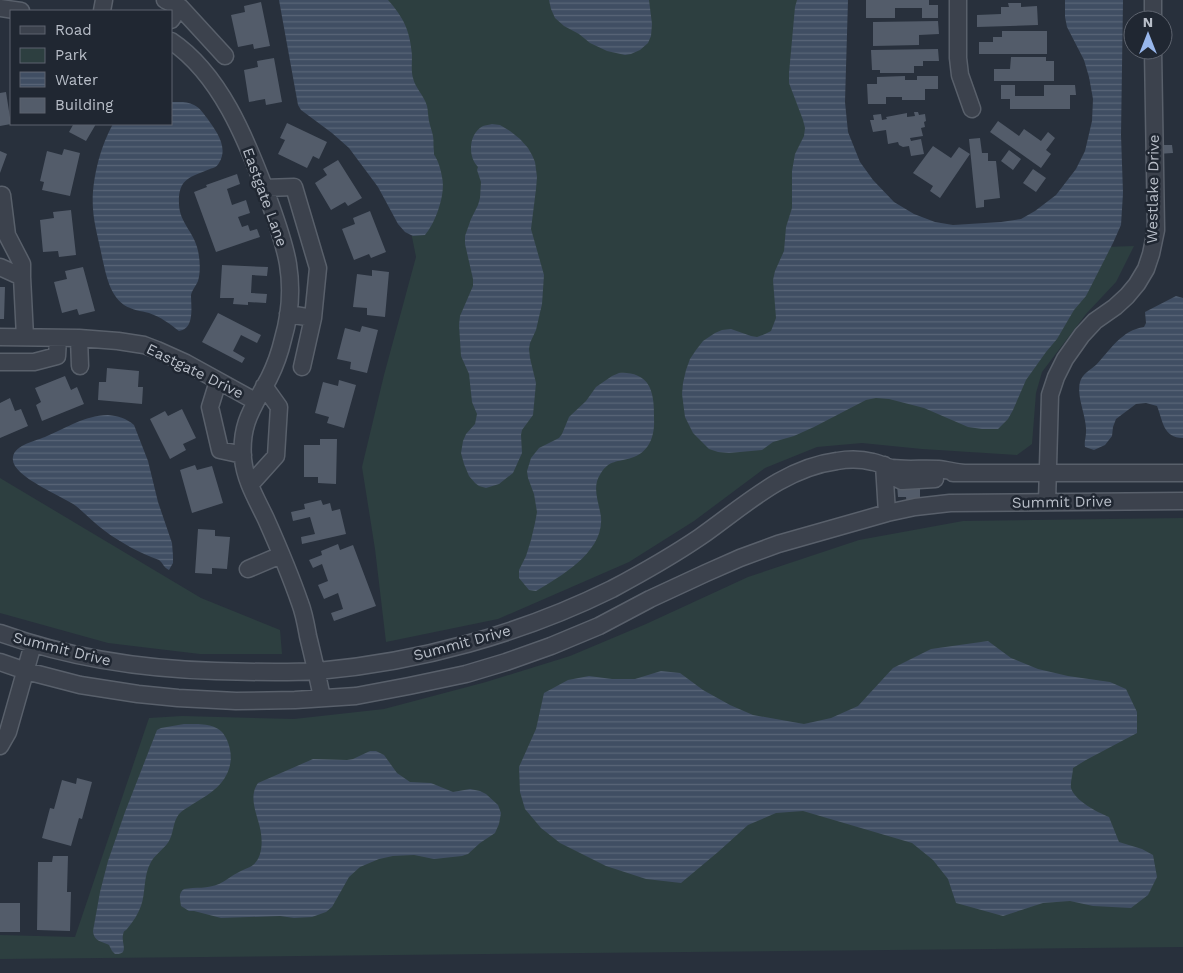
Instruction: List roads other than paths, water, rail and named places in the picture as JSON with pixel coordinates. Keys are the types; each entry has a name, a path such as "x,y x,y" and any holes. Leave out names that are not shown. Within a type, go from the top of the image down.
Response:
{"street":[{"path":"165,0 176,14 225,56"},
{"path":"958,0 958,58 960,75 972,109"},
{"name":"Eastgate Lane","path":"172,42 181,47 205,72 235,118 264,188 288,264 290,289 284,338 276,362 255,401"},
{"name":"Westlake Drive","path":"1047,502 1050,395 1056,377 1065,359 1082,335 1127,296 1137,284 1152,254 1156,230 1154,60"},
{"path":"264,188 294,186 318,268 313,318 302,367"},
{"path":"2,195 7,235 22,264 25,337"},
{"path":"0,267 22,278"},
{"path":"288,314 313,318"},
{"name":"Eastgate Drive","path":"0,337 79,338 144,345 255,401 244,430 242,445 246,476 301,604 322,698"},
{"path":"0,362 34,362 57,356 58,338"},
{"path":"79,338 80,366"},
{"path":"218,381 210,407 220,450 243,455"},
{"path":"250,485 276,456 279,407 264,386"},
{"name":"Summit Drive","path":"0,633 34,644 105,661 152,668 252,672 316,671 363,666 446,650 484,639 524,626 583,602 614,588 665,559 771,486 797,472 816,465 856,459 884,465 893,471 903,474 1183,474"},
{"path":"884,465 887,512"},
{"name":"Summit Drive","path":"0,662 80,685 178,698 246,701 356,696 466,674 506,662 599,626 740,558 778,544 887,512 915,506 941,504 1183,501"},
{"path":"248,569 280,555"},
{"path":"0,746 8,732 34,644"}],"water":[{"path":"279,0 388,0 402,19 410,39 413,78 427,106 434,155 440,167 443,184 439,207 433,223 425,235 413,236 405,232 398,224 378,187 349,148 301,110 298,105"},
{"path":"549,0 649,0 652,24 651,36 648,43 640,50 631,54 625,55 607,51 590,43 579,34 564,26 555,18"},
{"path":"797,0 848,0 845,102 848,132 860,162 873,180 894,202 914,214 935,222 953,225 1021,219 1056,195 1076,169 1085,151 1092,121 1093,99 1084,60 1067,27 1065,0 1123,0 1121,135 1123,193 1121,225 1086,296 1074,310 1057,339 1026,380 1008,419 998,429 968,427 924,408 889,399 876,398 866,400 794,436 773,442 762,450 729,453 709,449 693,433 685,417 682,394 686,370 690,359 703,341 722,330 731,329 757,337 771,331 776,318 773,280 784,251 786,227 792,208 792,171 795,154 804,136 805,128 789,83"},
{"path":"172,102 183,102 200,109 220,139 223,151 219,163 214,168 190,177 180,190 180,211 197,247 200,268 198,281 191,295 190,322 188,326 179,331 169,323 149,313 124,305 115,295 109,283 95,227 93,209 93,188 97,165 112,125 172,125"},
{"path":"492,124 500,125 520,139 528,148 535,162 537,177 531,229 544,275 542,304 529,349 536,383 533,415 522,430 522,453 513,473 499,484 486,488 479,486 469,476 461,453 463,441 466,434 475,424 477,414 472,402 469,374 461,356 459,325 460,316 473,286 465,236 480,198 481,182 477,170 478,167 472,157 471,145 478,129"},
{"path":"1176,296 1183,298 1183,438 1171,435 1165,428 1157,406 1146,403 1136,404 1116,419 1112,436 1105,445 1094,450 1085,447 1086,426 1079,388 1082,377 1123,336 1144,327 1146,323 1145,312"},
{"path":"619,373 636,375 646,382 651,390 654,425 650,443 637,456 607,466 598,478 596,495 601,517 600,530 596,541 588,552 579,562 557,578 536,591 529,590 519,578 519,570 531,540 537,512 527,471 531,458 539,448 559,438 569,417 586,401 596,387"},
{"path":"108,415 122,418 134,425 148,461 158,502 172,543 173,563 169,570 159,560 111,535 76,506 28,478 14,464 13,457 22,446 91,417"},
{"path":"988,641 1011,658 1038,669 1068,676 1110,682 1126,689 1137,712 1137,733 1073,768 1071,788 1073,793 1082,802 1109,817 1119,842 1142,849 1153,855 1157,877 1148,895 1131,908 1093,906 1070,901 1043,903 1003,916 956,903 948,879 933,860 912,843 803,811 776,813 748,825 681,883 646,879 606,866 560,843 541,828 525,809 520,792 519,767 536,729 544,693 568,680 589,676 635,679 661,671 680,673 703,690 753,715 804,724 831,718 858,706 893,668 931,649"},
{"path":"184,724 209,725 220,730 224,734 230,749 230,767 216,788 177,817 168,842 148,867 141,906 133,921 124,932 124,951 120,954 115,954 109,945 95,937 93,931 108,861 157,730"},
{"path":"370,751 376,751 384,755 397,773 410,782 431,783 453,792 470,789 486,794 498,805 501,813 495,833 468,854 462,856 434,859 414,855 393,856 379,859 360,867 349,877 332,907 326,912 312,917 221,918 189,911 181,906 180,894 184,889 215,886 250,867 257,860 260,855 262,839 253,800 258,783 313,759 347,760"}]}
